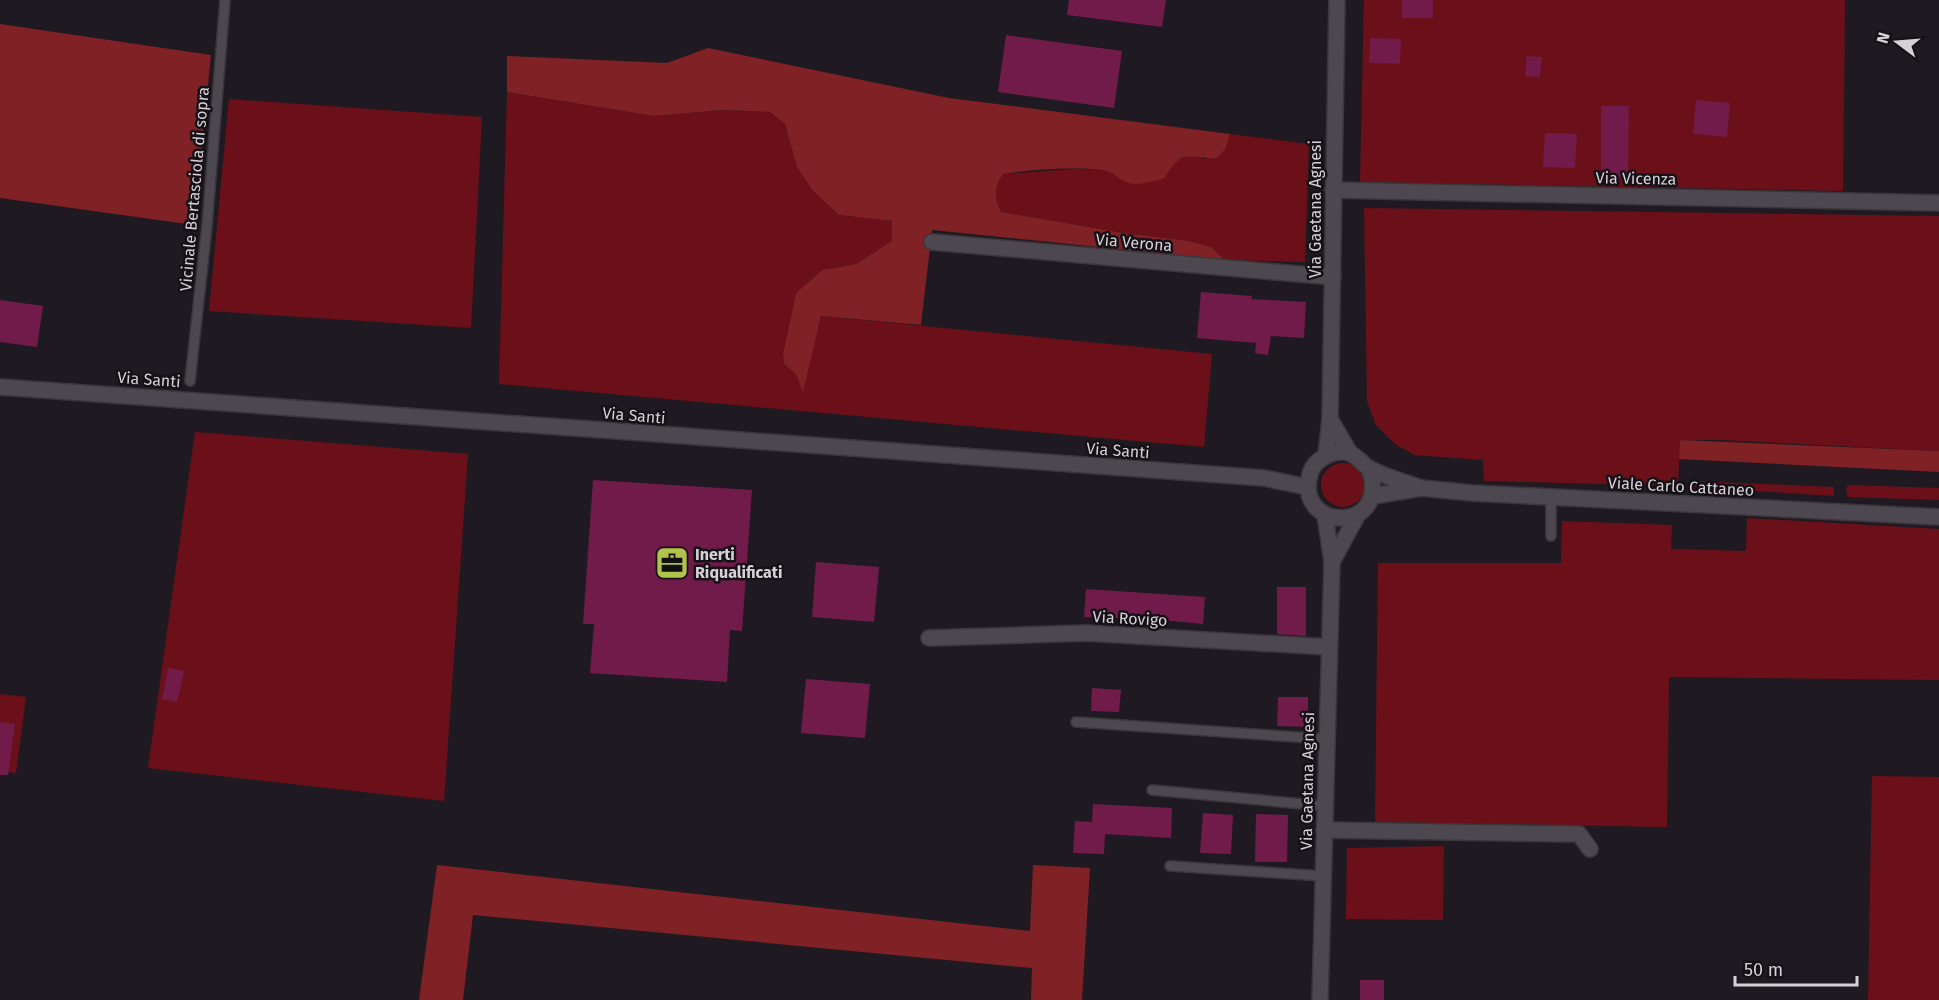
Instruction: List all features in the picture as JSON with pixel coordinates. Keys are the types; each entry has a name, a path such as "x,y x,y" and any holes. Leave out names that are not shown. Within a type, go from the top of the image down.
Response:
{"street":[{"name":"Via Gaetana Agnesi","path":"1326,456 1330,419 1337,0"},
{"name":"Via Vicenza","path":"1333,190 1939,203"},
{"name":"Via Verona","path":"932,242 1333,277"},
{"name":"Via Santi","path":"0,387 484,420 1264,478 1307,487"},
{"path":"1330,419 1350,453 1369,468 1374,482 1372,496 1367,506 1358,514 1342,519 1325,515 1312,503 1307,487 1311,471 1317,462 1326,456 1338,452 1350,453"},
{"name":"Viale Carlo Cattaneo","path":"1369,468 1421,488"},
{"name":"Via Santi","path":"1264,478 1311,471"},
{"name":"Viale Carlo Cattaneo","path":"1372,496 1421,488 1939,517"},
{"name":"Via Gaetana Agnesi","path":"1332,562 1358,514"},
{"name":"Via Gaetana Agnesi","path":"1320,1000 1332,562 1325,515"},
{"name":"Via Rovigo","path":"929,638 1086,633 1329,646"},
{"path":"1324,830 1580,834 1590,849"}],"lane":[{"name":"Vicinale Bertasciola di sopra","path":"190,381 208,215 225,0"},
{"path":"1551,497 1551,536"},
{"path":"1076,722 1327,739"},
{"path":"1152,790 1325,806"},
{"path":"1170,866 1323,876"}],"shaded area":[{"path":"1364,0 1845,0 1843,191 1360,182"},
{"path":"0,24 211,55 194,225 0,198"},
{"path":"708,48 949,98 1230,134 1226,148 1217,158 1181,158 1165,178 1152,182 1128,183 1103,170 1040,170 1003,174 996,193 1001,212 1124,233 1189,241 1211,247 1225,260 932,230 921,325 821,316 803,392 796,374 784,364 783,354 796,293 822,270 856,264 892,241 892,221 839,215 813,191 797,167 785,124 770,112 722,110 654,116 507,92 507,56 667,63"},
{"path":"507,92 654,116 722,110 770,112 785,124 797,167 813,191 839,215 892,221 892,241 856,264 822,270 796,293 783,354 784,364 796,374 803,390 821,316 1212,354 1204,447 499,384"},
{"path":"229,99 482,117 471,328 209,311"},
{"path":"1230,134 1309,144 1305,262 1225,260 1211,247 1189,241 1124,233 1001,212 997,202 996,188 1003,174 1076,169 1106,170 1128,183 1165,178 1174,162 1189,155 1205,159 1226,148"},
{"path":"1364,208 1939,216 1939,451 1680,440 1678,486 1484,481 1483,460 1414,455 1395,444 1376,425 1367,401"},
{"path":"195,432 468,454 444,801 148,768"},
{"path":"1680,440 1939,451 1939,472 1679,459"},
{"path":"1343,463 1358,470 1365,485 1358,500 1343,507 1328,500 1321,485 1328,470"},
{"path":"1694,481 1834,487 1834,496 1694,487"},
{"path":"1848,485 1939,488 1939,500 1848,497 1846,489"},
{"path":"1747,518 1939,529 1939,680 1669,677 1667,827 1375,822 1378,563 1561,563 1562,521 1672,525 1671,549 1746,551"},
{"path":"0,694 26,697 16,773 0,771"},
{"path":"1872,776 1939,777 1939,1000 1868,1000"},
{"path":"1444,846 1443,920 1346,919 1347,848"},
{"path":"437,865 1030,931 1033,865 1090,868 1082,1000 1031,1000 1032,968 473,915 463,1000 419,1000"}],"building":[{"path":"1069,0 1166,0 1162,27 1067,15"},
{"path":"1402,0 1433,0 1433,18 1402,18"},
{"path":"1006,35 1122,51 1114,108 998,92"},
{"path":"1370,38 1401,39 1400,64 1369,63"},
{"path":"1527,56 1542,57 1540,77 1525,76"},
{"path":"1696,100 1730,103 1727,137 1693,134"},
{"path":"1601,106 1629,106 1628,177 1601,177"},
{"path":"1545,133 1577,134 1575,168 1543,167"},
{"path":"1201,292 1252,296 1251,299 1306,302 1304,338 1271,336 1268,355 1255,353 1256,343 1197,338"},
{"path":"0,300 43,306 37,347 0,342"},
{"path":"593,480 752,490 742,631 730,630 727,682 590,673 594,624 583,624"},
{"path":"816,562 879,567 874,622 812,617"},
{"path":"1277,587 1306,587 1306,636 1277,634"},
{"path":"1086,589 1205,597 1203,624 1152,619 1084,617"},
{"path":"168,668 184,671 177,702 162,699"},
{"path":"806,679 870,684 865,738 801,733"},
{"path":"1092,688 1121,690 1119,712 1091,711"},
{"path":"1278,697 1308,697 1308,727 1277,726"},
{"path":"0,722 15,724 8,775 0,775"},
{"path":"1093,804 1172,808 1171,838 1105,834 1104,854 1073,853 1075,821 1092,822"},
{"path":"1203,813 1233,815 1231,854 1200,853"},
{"path":"1256,814 1288,815 1287,862 1255,862"},
{"path":"1360,980 1384,980 1384,1000 1360,1000"}],"place":[{"name":"Inerti Riqualificati","path":"672,563"}]}
